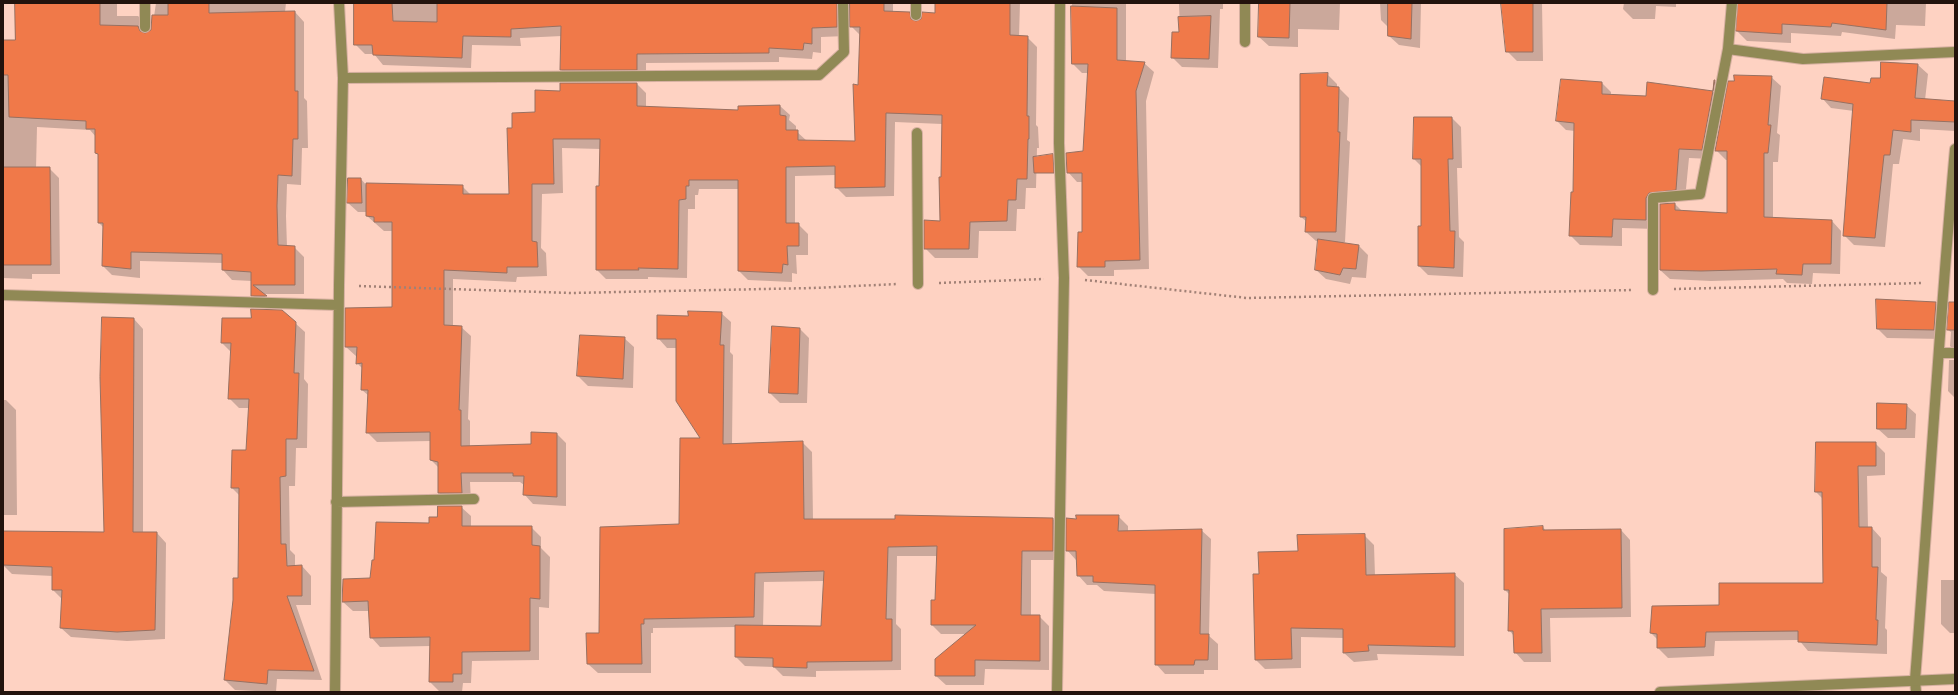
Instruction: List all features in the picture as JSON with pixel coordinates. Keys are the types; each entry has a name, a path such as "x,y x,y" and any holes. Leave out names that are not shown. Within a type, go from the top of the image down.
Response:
{"street":[{"path":"145,3 145,27"},
{"path":"335,692 338,305 343,78 339,3"},
{"path":"343,78 819,74 844,52 843,3"},
{"path":"916,3 916,15"},
{"path":"1057,692 1064,278 1059,143 1060,3"},
{"path":"1245,3 1245,42"},
{"path":"1653,290 1653,198 1700,194 1728,49 1732,3"},
{"path":"1728,49 1802,59 1955,52"},
{"path":"917,133 918,284"},
{"path":"1916,692 1915,680 1943,282 1955,148"},
{"path":"3,296 338,305"},
{"path":"1939,353 1955,353"},
{"path":"336,502 474,499"},
{"path":"1660,692 1955,679"}],"path":[{"path":"339,285 571,293 813,288 1064,278 1247,298 1653,290 1943,282"}],"building":[{"path":"15,3 100,3 100,25 138,26 140,31 145,33 151,30 152,15 168,15 168,3 209,3 209,13 295,11 295,91 298,91 298,139 293,139 292,176 278,175 277,206 278,245 295,246 295,285 253,285 267,296 251,296 251,272 222,270 222,254 131,252 131,269 102,266 103,223 98,223 98,154 95,153 95,129 86,129 86,121 9,117 8,75 3,75 3,40 15,40"},
{"path":"354,3 392,3 393,21 437,22 437,3 837,3 837,27 812,28 812,44 804,43 803,50 769,48 769,53 637,54 637,70 560,70 561,26 511,29 511,37 463,36 462,58 373,55 372,45 354,45"},
{"path":"850,3 884,3 884,11 910,12 911,19 916,21 921,19 922,12 935,13 935,3 1010,3 1010,35 1028,36 1027,116 1029,116 1029,139 1027,179 1017,179 1016,200 1008,200 1007,221 970,222 969,249 924,249 924,220 940,221 939,177 941,177 942,115 886,113 885,187 835,188 835,166 786,167 786,223 799,223 799,246 787,246 788,265 783,264 782,273 738,271 738,180 689,180 689,186 686,186 686,199 679,200 678,269 638,268 639,270 596,270 596,186 599,186 600,139 553,139 554,184 532,184 532,241 537,242 538,267 507,267 507,273 444,270 444,325 462,326 459,410 461,410 461,446 531,444 531,432 557,433 557,497 523,495 524,476 513,476 513,473 461,473 462,493 438,493 438,462 430,460 430,432 366,433 368,390 361,390 362,363 356,364 357,347 345,347 345,308 392,307 392,222 374,222 374,217 366,216 366,183 463,185 463,194 509,194 507,128 512,128 512,113 535,112 535,90 560,91 560,83 637,83 637,106 738,110 738,106 780,105 780,115 786,116 786,130 798,130 798,140 855,141 853,84 858,85 860,27 850,27"},
{"path":"1259,3 1290,3 1289,38 1258,37"},
{"path":"1388,3 1412,3 1411,39 1388,36"},
{"path":"1501,3 1533,3 1533,52 1506,52"},
{"path":"1738,3 1887,3 1886,30 1832,23 1831,27 1782,24 1782,34 1736,31"},
{"path":"1071,6 1117,8 1117,60 1145,62 1136,91 1140,260 1105,261 1105,267 1077,267 1078,232 1082,232 1082,173 1067,173 1066,153 1083,151 1088,64 1072,64"},
{"path":"1211,16 1209,59 1171,58 1172,32 1179,32 1178,17"},
{"path":"1881,62 1918,64 1915,98 1955,101 1955,122 1911,120 1911,132 1893,130 1890,155 1884,155 1875,238 1843,236 1853,104 1821,99 1824,77 1870,83 1871,78 1880,78"},
{"path":"1328,73 1327,86 1339,87 1338,132 1340,132 1336,232 1305,232 1306,217 1300,217 1300,74"},
{"path":"1734,75 1772,76 1768,125 1771,125 1768,153 1764,153 1764,217 1832,220 1831,264 1803,264 1802,275 1776,274 1777,269 1701,271 1660,270 1660,204 1675,203 1675,210 1727,213 1727,151 1715,151 1728,81 1734,81"},
{"path":"1561,79 1602,82 1602,94 1646,96 1647,82 1713,91 1702,150 1679,149 1676,190 1649,193 1646,198 1646,220 1613,219 1612,237 1569,236 1571,192 1573,192 1574,123 1556,121"},
{"path":"1414,117 1452,117 1453,159 1448,159 1450,231 1455,231 1454,268 1418,266 1418,226 1421,226 1421,159 1413,159"},
{"path":"1053,154 1054,173 1034,173 1033,157"},
{"path":"3,167 50,167 51,265 3,265"},
{"path":"348,178 361,178 362,203 347,203"},
{"path":"1318,239 1359,245 1356,269 1343,268 1340,275 1315,270"},
{"path":"1876,299 1936,302 1934,330 1877,329"},
{"path":"1949,302 1955,302 1955,330 1947,330"},
{"path":"251,309 282,310 296,322 294,373 299,373 297,439 286,439 286,476 280,477 281,544 286,544 287,566 302,565 302,596 287,596 314,671 268,670 267,684 224,680 233,600 233,578 238,578 239,488 231,488 232,450 246,450 249,399 228,399 231,343 221,343 222,318 251,318"},
{"path":"688,311 722,312 720,345 724,345 723,444 803,441 804,519 895,519 895,515 1053,518 1053,551 1022,551 1021,615 1040,615 1040,661 975,660 975,676 935,676 935,659 976,625 931,625 931,600 935,600 937,546 888,547 886,619 892,619 892,661 807,662 807,668 773,667 773,658 735,657 735,625 821,626 824,571 755,573 754,617 644,619 644,624 641,624 642,664 587,664 586,633 599,633 600,527 679,524 680,438 700,438 676,401 676,339 657,339 657,315 688,316"},
{"path":"102,317 134,318 133,532 157,532 155,630 117,632 60,628 62,590 52,590 52,567 3,565 3,531 104,532 100,377"},
{"path":"772,326 800,328 798,394 769,393"},
{"path":"580,335 625,337 623,379 577,376"},
{"path":"1877,403 1907,404 1906,429 1877,429"},
{"path":"1816,442 1876,442 1876,466 1858,466 1859,527 1872,527 1872,567 1878,567 1876,620 1878,620 1877,645 1798,642 1798,631 1706,632 1705,647 1657,648 1657,634 1650,633 1652,606 1719,605 1719,583 1823,583 1822,492 1815,492"},
{"path":"438,506 462,506 462,526 532,526 532,545 540,546 540,599 530,598 530,651 462,652 462,674 453,674 453,682 429,682 430,637 370,638 368,601 342,602 343,579 370,578 372,560 374,560 376,522 429,523 429,517 437,517"},
{"path":"1076,515 1119,515 1118,531 1202,529 1200,634 1209,634 1208,660 1195,660 1194,665 1155,665 1155,585 1093,582 1093,576 1077,576 1076,551 1066,551 1066,518 1076,519"},
{"path":"1543,526 1543,530 1621,529 1622,608 1541,609 1542,653 1514,653 1513,631 1508,631 1509,590 1504,590 1504,529"},
{"path":"1365,534 1366,575 1455,573 1455,647 1368,645 1369,651 1343,653 1343,629 1291,628 1292,659 1255,660 1253,574 1259,574 1258,552 1298,551 1297,535"}]}
